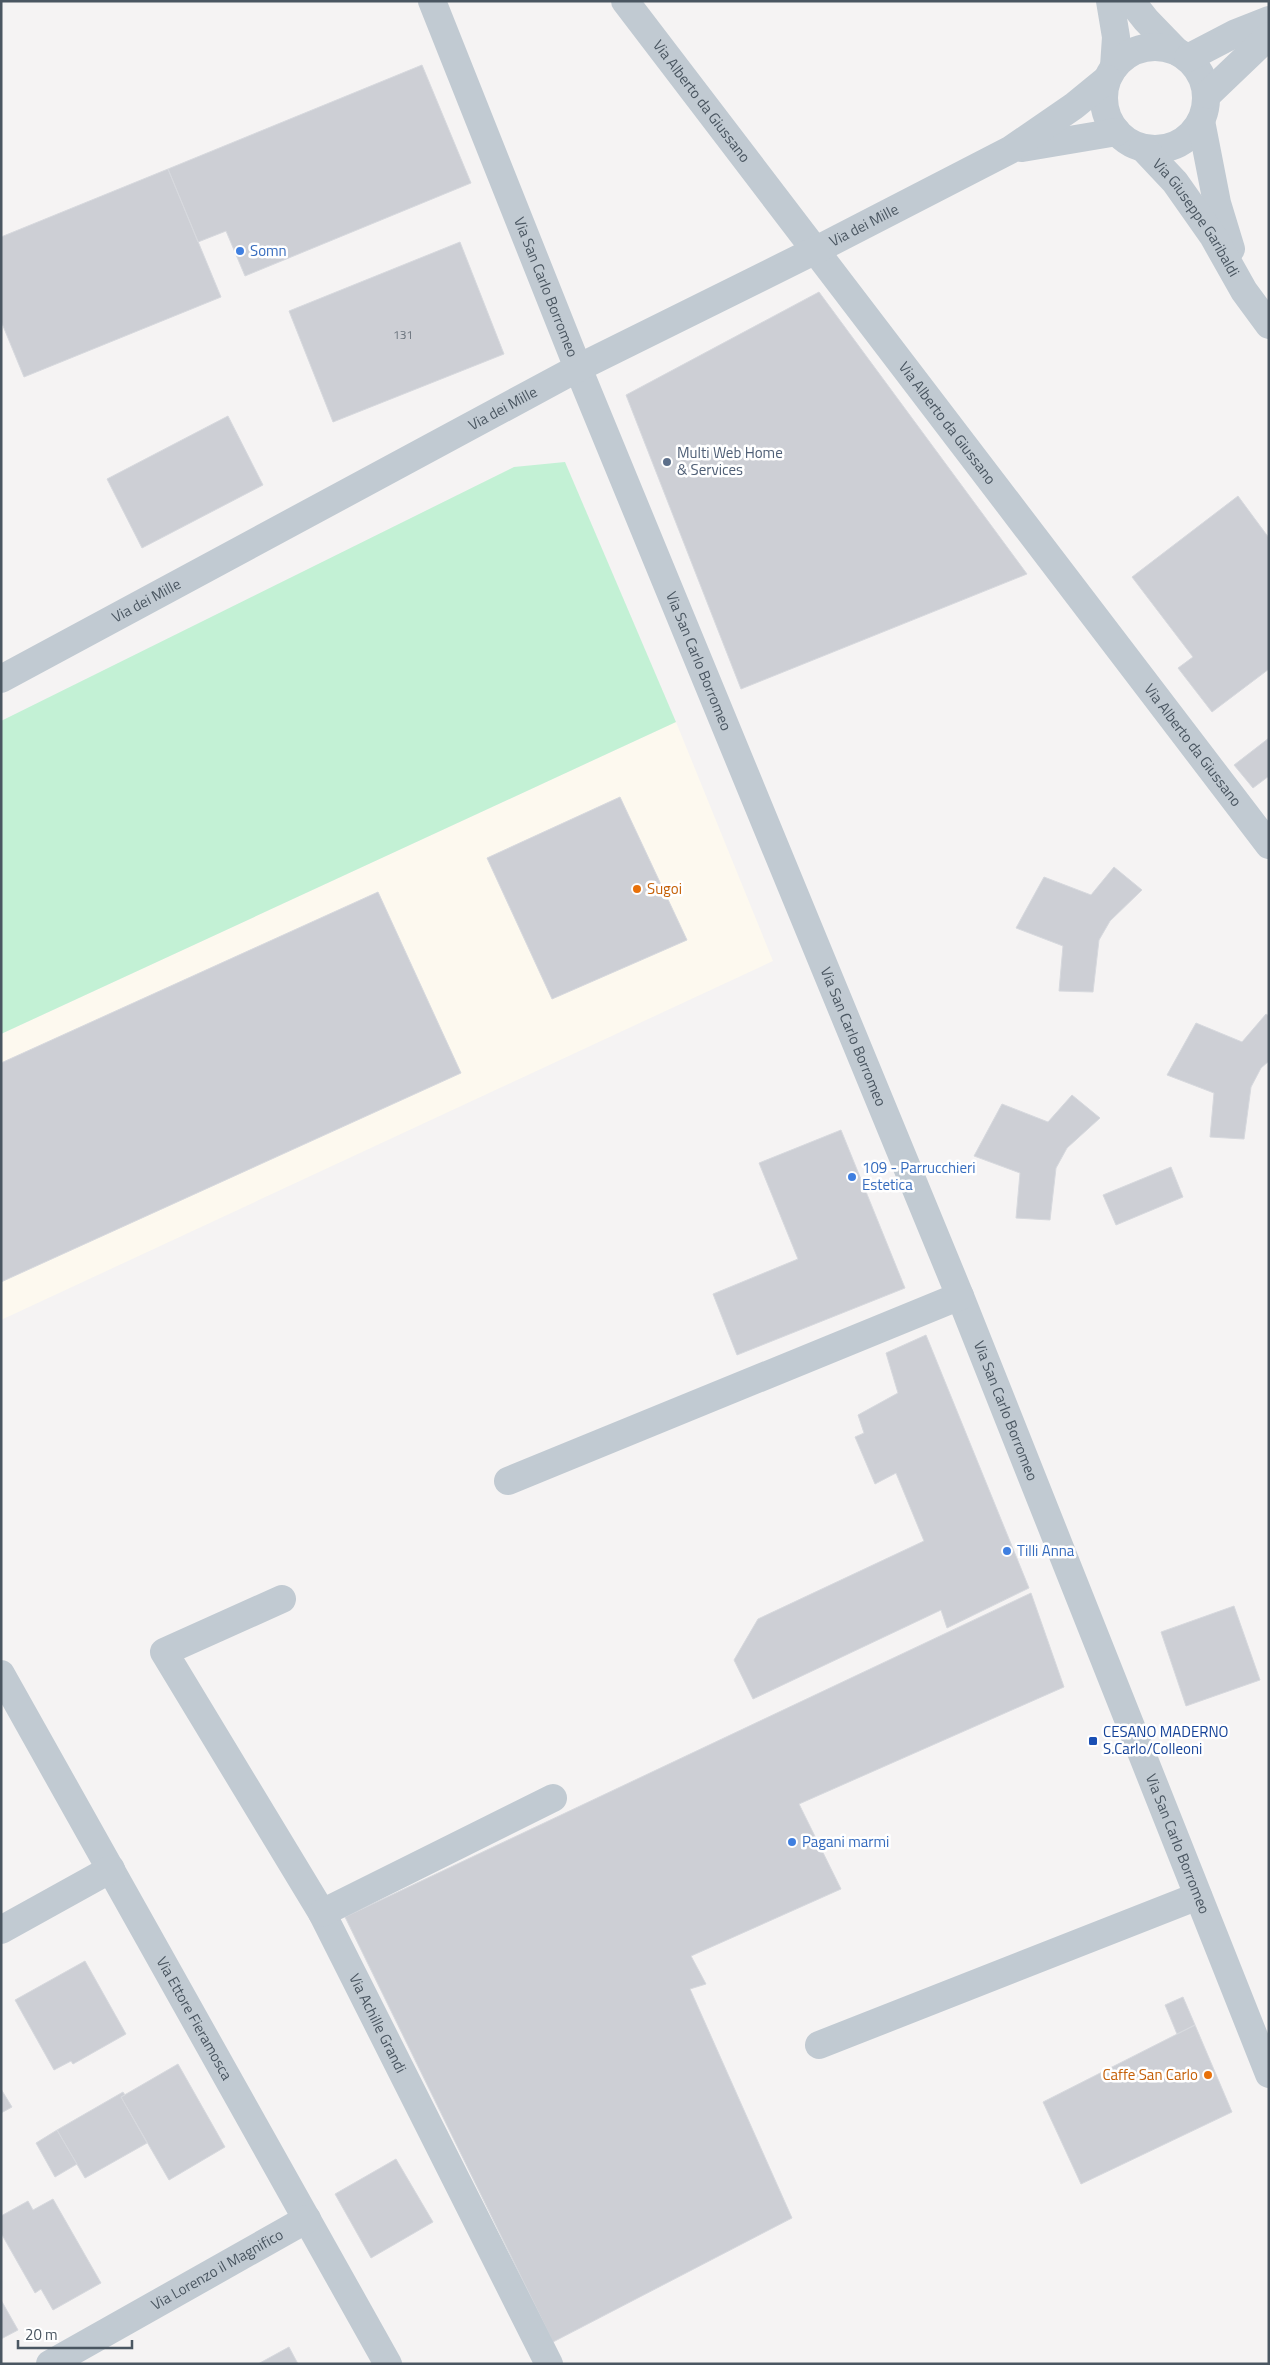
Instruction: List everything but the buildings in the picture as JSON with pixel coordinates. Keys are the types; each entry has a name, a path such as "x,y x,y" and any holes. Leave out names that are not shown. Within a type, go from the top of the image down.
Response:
{"street":[{"name":"Via San Carlo Borromeo","path":"432,1 578,368 960,1296 1269,2074"},
{"name":"Via Alberto da Giussano","path":"625,1 1269,845"},
{"path":"1110,1 1116,37 1111,73 1104,93 1105,107 1109,121 1117,132 1129,142 1143,148 1161,149 1177,144 1191,134 1204,108 1269,36"},
{"path":"1131,1 1146,20 1198,69 1204,81 1204,108"},
{"path":"1111,73 1127,55 1143,48 1160,47 1182,55 1269,20"},
{"name":"Via dei Mille","path":"1,678 578,368 816,250 1010,150 1074,106 1111,73"},
{"name":"Via Giuseppe Garibaldi","path":"1204,108 1217,203 1244,291"},
{"name":"Via dei Mille","path":"1010,150 1117,132"},
{"name":"Via Giuseppe Garibaldi","path":"1143,148 1175,182 1213,236 1244,291 1269,325"},
{"path":"508,1481 960,1296"},
{"name":"Via Achille Grandi","path":"282,1598 164,1652 322,1914 549,2364"},
{"name":"Via Ettore Fieramosca","path":"1,1674 388,2364"},
{"path":"322,1914 553,1798"},
{"path":"1,1930 112,1869"},
{"path":"819,2045 1198,1896"},
{"name":"Via Lorenzo il Magnifico","path":"50,2364 307,2219"}],"shaded area":[{"path":"676,722 773,961 1,1320 1,1034"}],"green space":[{"path":"565,462 676,722 1,1034 1,721 514,467"}],"place":[{"name":"Somn","path":"240,251"},
{"name":"Multi Web Home & Services","path":"667,462"},
{"name":"Sugoi","path":"637,889"},
{"name":"109 - Parrucchieri Estetica","path":"852,1177"},
{"name":"Tilli Anna","path":"1007,1551"},
{"name":"CESANO MADERNO S.Carlo/Colleoni","path":"1093,1741"},
{"name":"Pagani marmi","path":"792,1842"},
{"name":"Caffe San Carlo","path":"1208,2075"}]}
